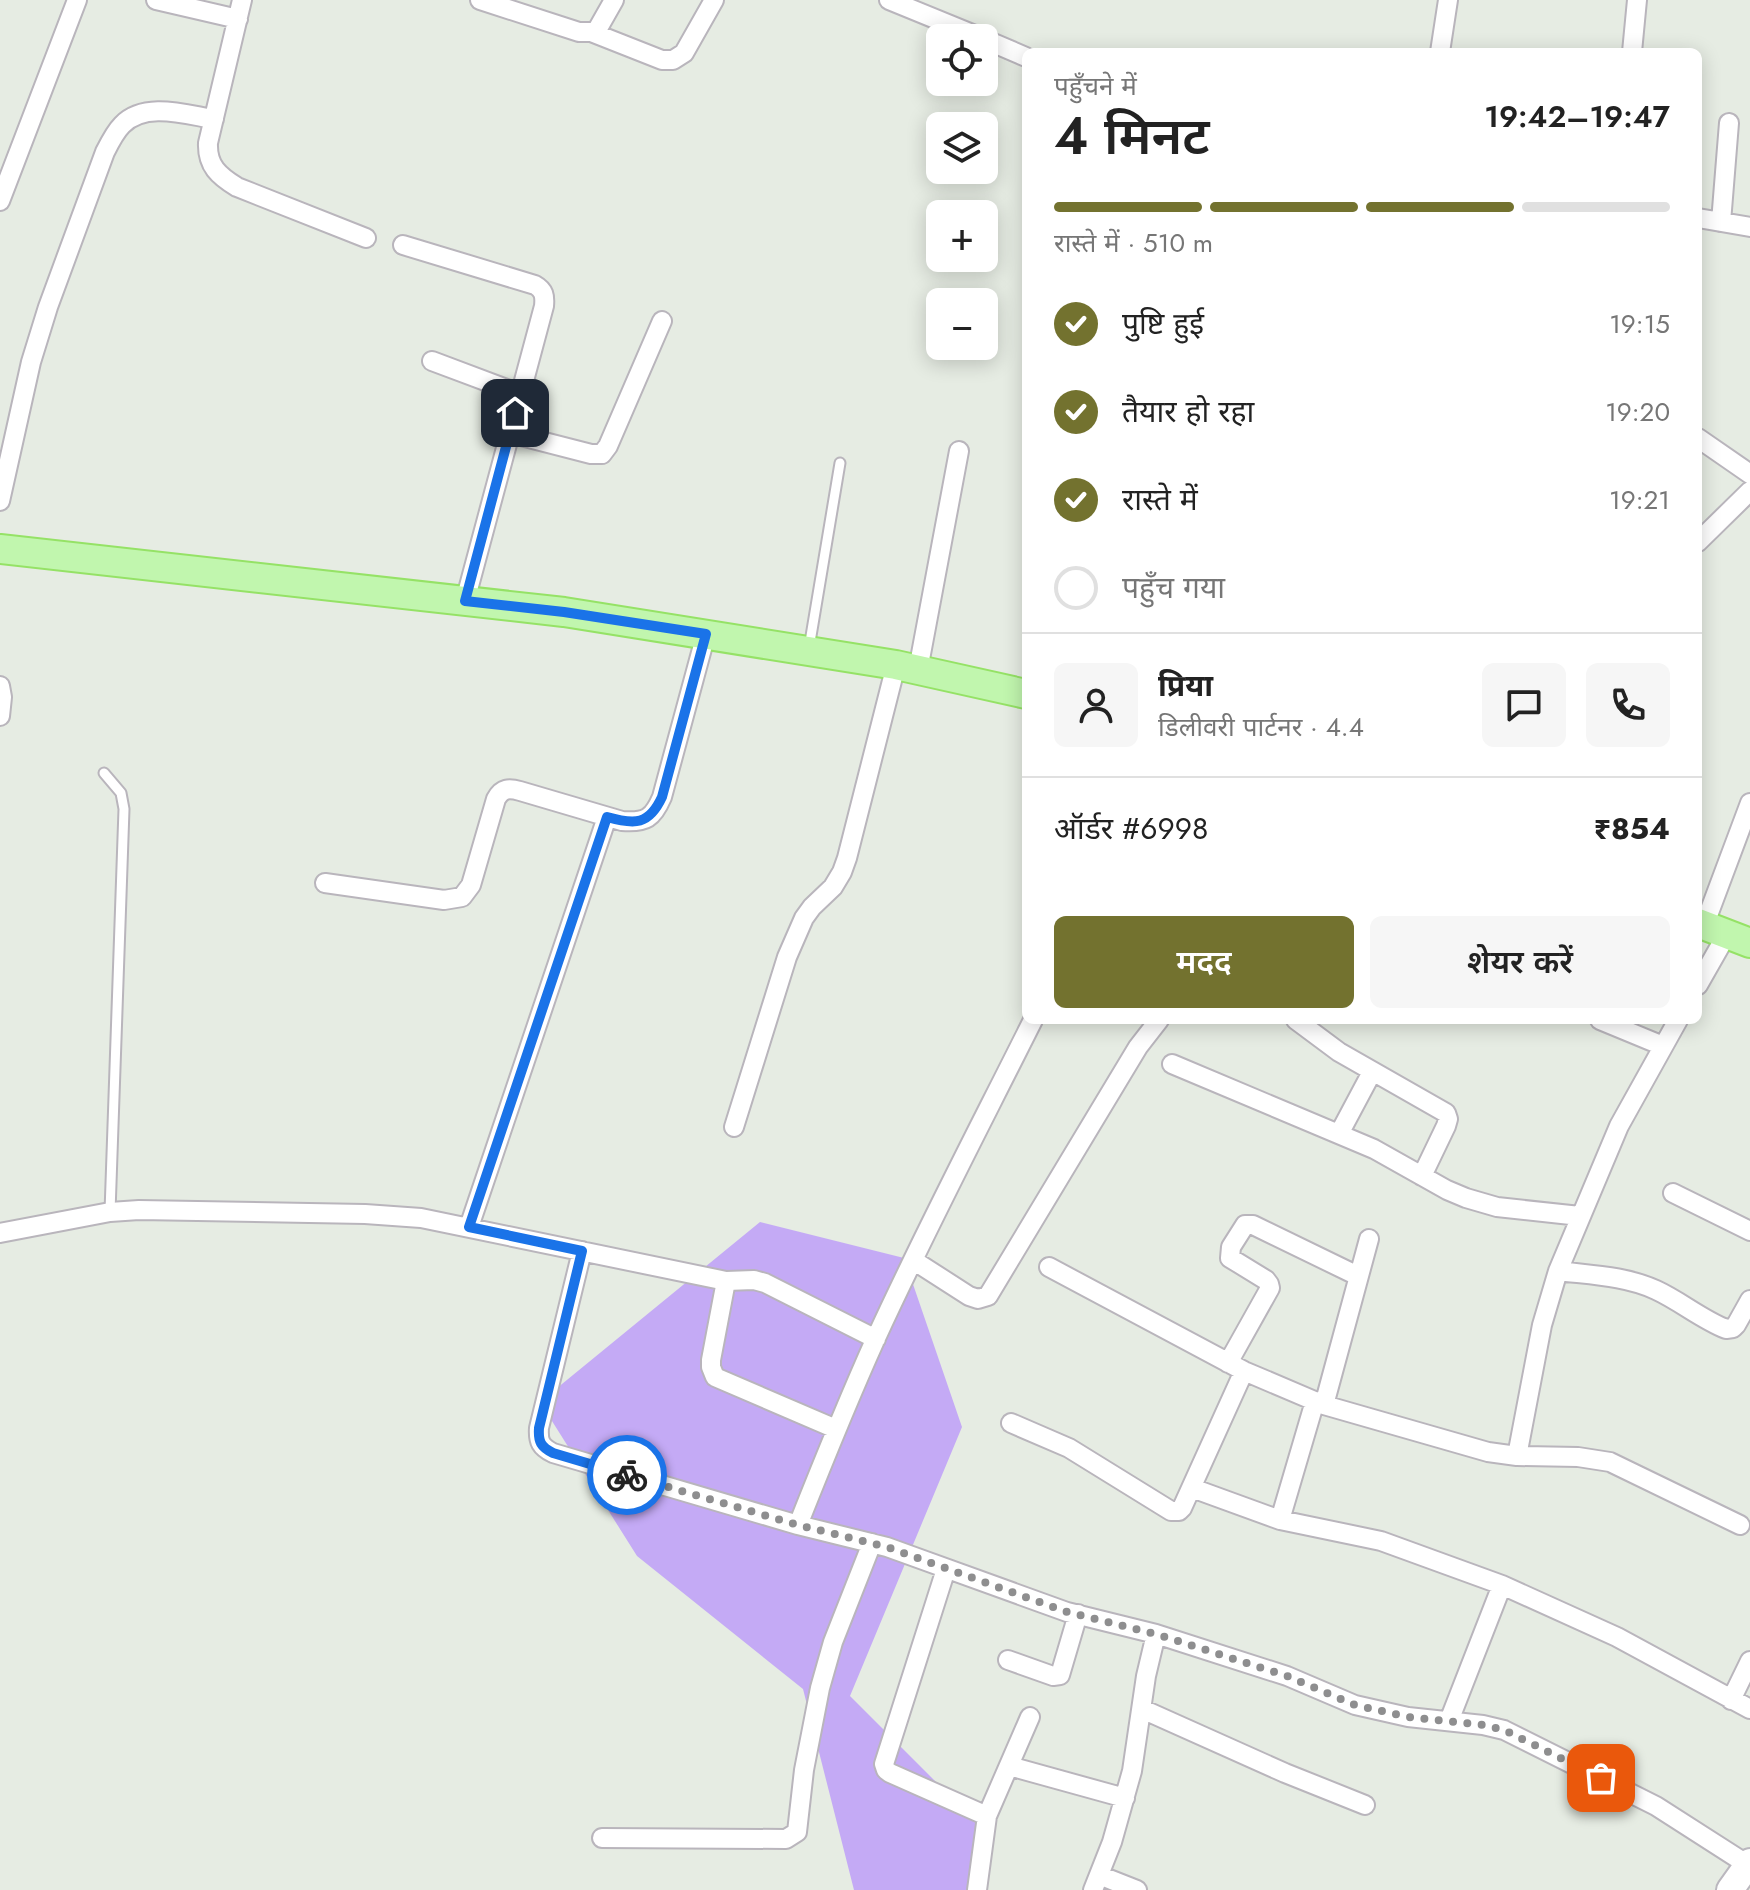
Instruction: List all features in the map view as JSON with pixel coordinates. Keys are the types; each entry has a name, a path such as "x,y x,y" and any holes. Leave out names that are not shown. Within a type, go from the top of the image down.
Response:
{"main road":[{"path":"0,549 564,612 907,668 1022,693"}],"street":[{"path":"0,201 77,0"},
{"path":"156,0 238,19"},
{"path":"242,0 208,152 213,169 237,187 366,238"},
{"path":"480,0 579,32 591,32 662,60 673,60 684,53 714,0"},
{"path":"591,32 600,25 614,0"},
{"path":"889,0 948,24"},
{"path":"1441,48 1448,0"},
{"path":"1632,48 1637,0"},
{"path":"998,45 1022,55"},
{"path":"0,501 31,362 48,307 105,152 115,133 124,122 136,115 151,112 214,119"},
{"path":"1721,222 1729,123"},
{"path":"1702,219 1750,227"},
{"path":"403,245 535,285 543,291 544,306 465,601"},
{"path":"509,433 591,454 605,451 662,321"},
{"path":"432,361 520,394"},
{"path":"1702,441 1750,474"},
{"path":"734,1127 793,943 804,918 838,879 847,858 907,668 959,451"},
{"path":"1702,538 1750,491"},
{"path":"325,883 444,900 462,897 471,885 496,799 505,789 607,817 634,822 644,820 657,808 662,797 706,634"},
{"path":"0,686 0,716"},
{"path":"1702,975 1720,931 1750,803"},
{"path":"469,1227 607,817"},
{"path":"798,1525 876,1339 1031,1024"},
{"path":"913,1260 969,1296 978,1299 988,1296 1138,1047 1156,1024"},
{"path":"1301,1024 1339,1052 1447,1116 1446,1126 1422,1176"},
{"path":"1610,1024 1663,1046"},
{"path":"1517,1456 1542,1325 1558,1271 1619,1126 1676,1024"},
{"path":"1172,1064 1374,1149 1447,1190 1481,1203 1507,1209 1580,1216"},
{"path":"1339,1134 1372,1072"},
{"path":"1673,1193 1750,1231"},
{"path":"0,1233 110,1212 139,1210 365,1214 421,1218 726,1281 754,1280 876,1339"},
{"path":"1011,1423 1069,1448 1171,1511 1180,1510 1192,1488 1236,1367 1270,1288 1266,1280 1230,1258 1230,1251 1245,1225 1253,1225 1358,1276"},
{"path":"1280,1520 1369,1239"},
{"path":"582,1251 539,1428 540,1443 544,1448 798,1525 886,1547 1078,1614 1156,1634 1287,1676 1355,1705 1408,1717 1504,1730 1656,1806 1749,1864 1730,1890"},
{"path":"1049,1267 1236,1367 1319,1403 1480,1450 1517,1456 1578,1457 1610,1462 1740,1525"},
{"path":"1558,1271 1643,1285 1726,1329 1736,1325 1750,1300"},
{"path":"726,1281 711,1360 715,1377 836,1429"},
{"path":"1192,1488 1280,1520 1381,1541 1502,1585 1617,1637 1750,1709"},
{"path":"602,1838 793,1837 800,1825 804,1770 820,1688 833,1642 886,1547"},
{"path":"946,1569 884,1764 890,1773 987,1816"},
{"path":"1449,1721 1502,1585"},
{"path":"1008,1660 1053,1676 1060,1675 1078,1614"},
{"path":"1137,1890 1096,1882 1125,1798 1156,1634"},
{"path":"1731,1700 1750,1661"},
{"path":"1142,1709 1365,1805"},
{"path":"977,1890 987,1816 1030,1717"},
{"path":"1009,1766 1125,1798"}],"lane":[{"path":"808,651 840,463"},
{"path":"104,773 121,793 124,809 110,1212"}],"shaded area":[{"path":"760,1222 904,1258 962,1427 850,1696 987,1833 977,1890 854,1890 803,1689 637,1556 540,1402"}],"way so far":[{"path":"627,1475 798,1525 887,1547 1067,1612 1156,1634 1287,1676 1355,1705 1408,1717 1504,1730 1601,1778"}],"route":[{"path":"515,413 465,601 564,612 706,634 657,808 644,820 634,822 607,817 469,1227 582,1251 538,1436 544,1448 553,1453 627,1475"}]}
